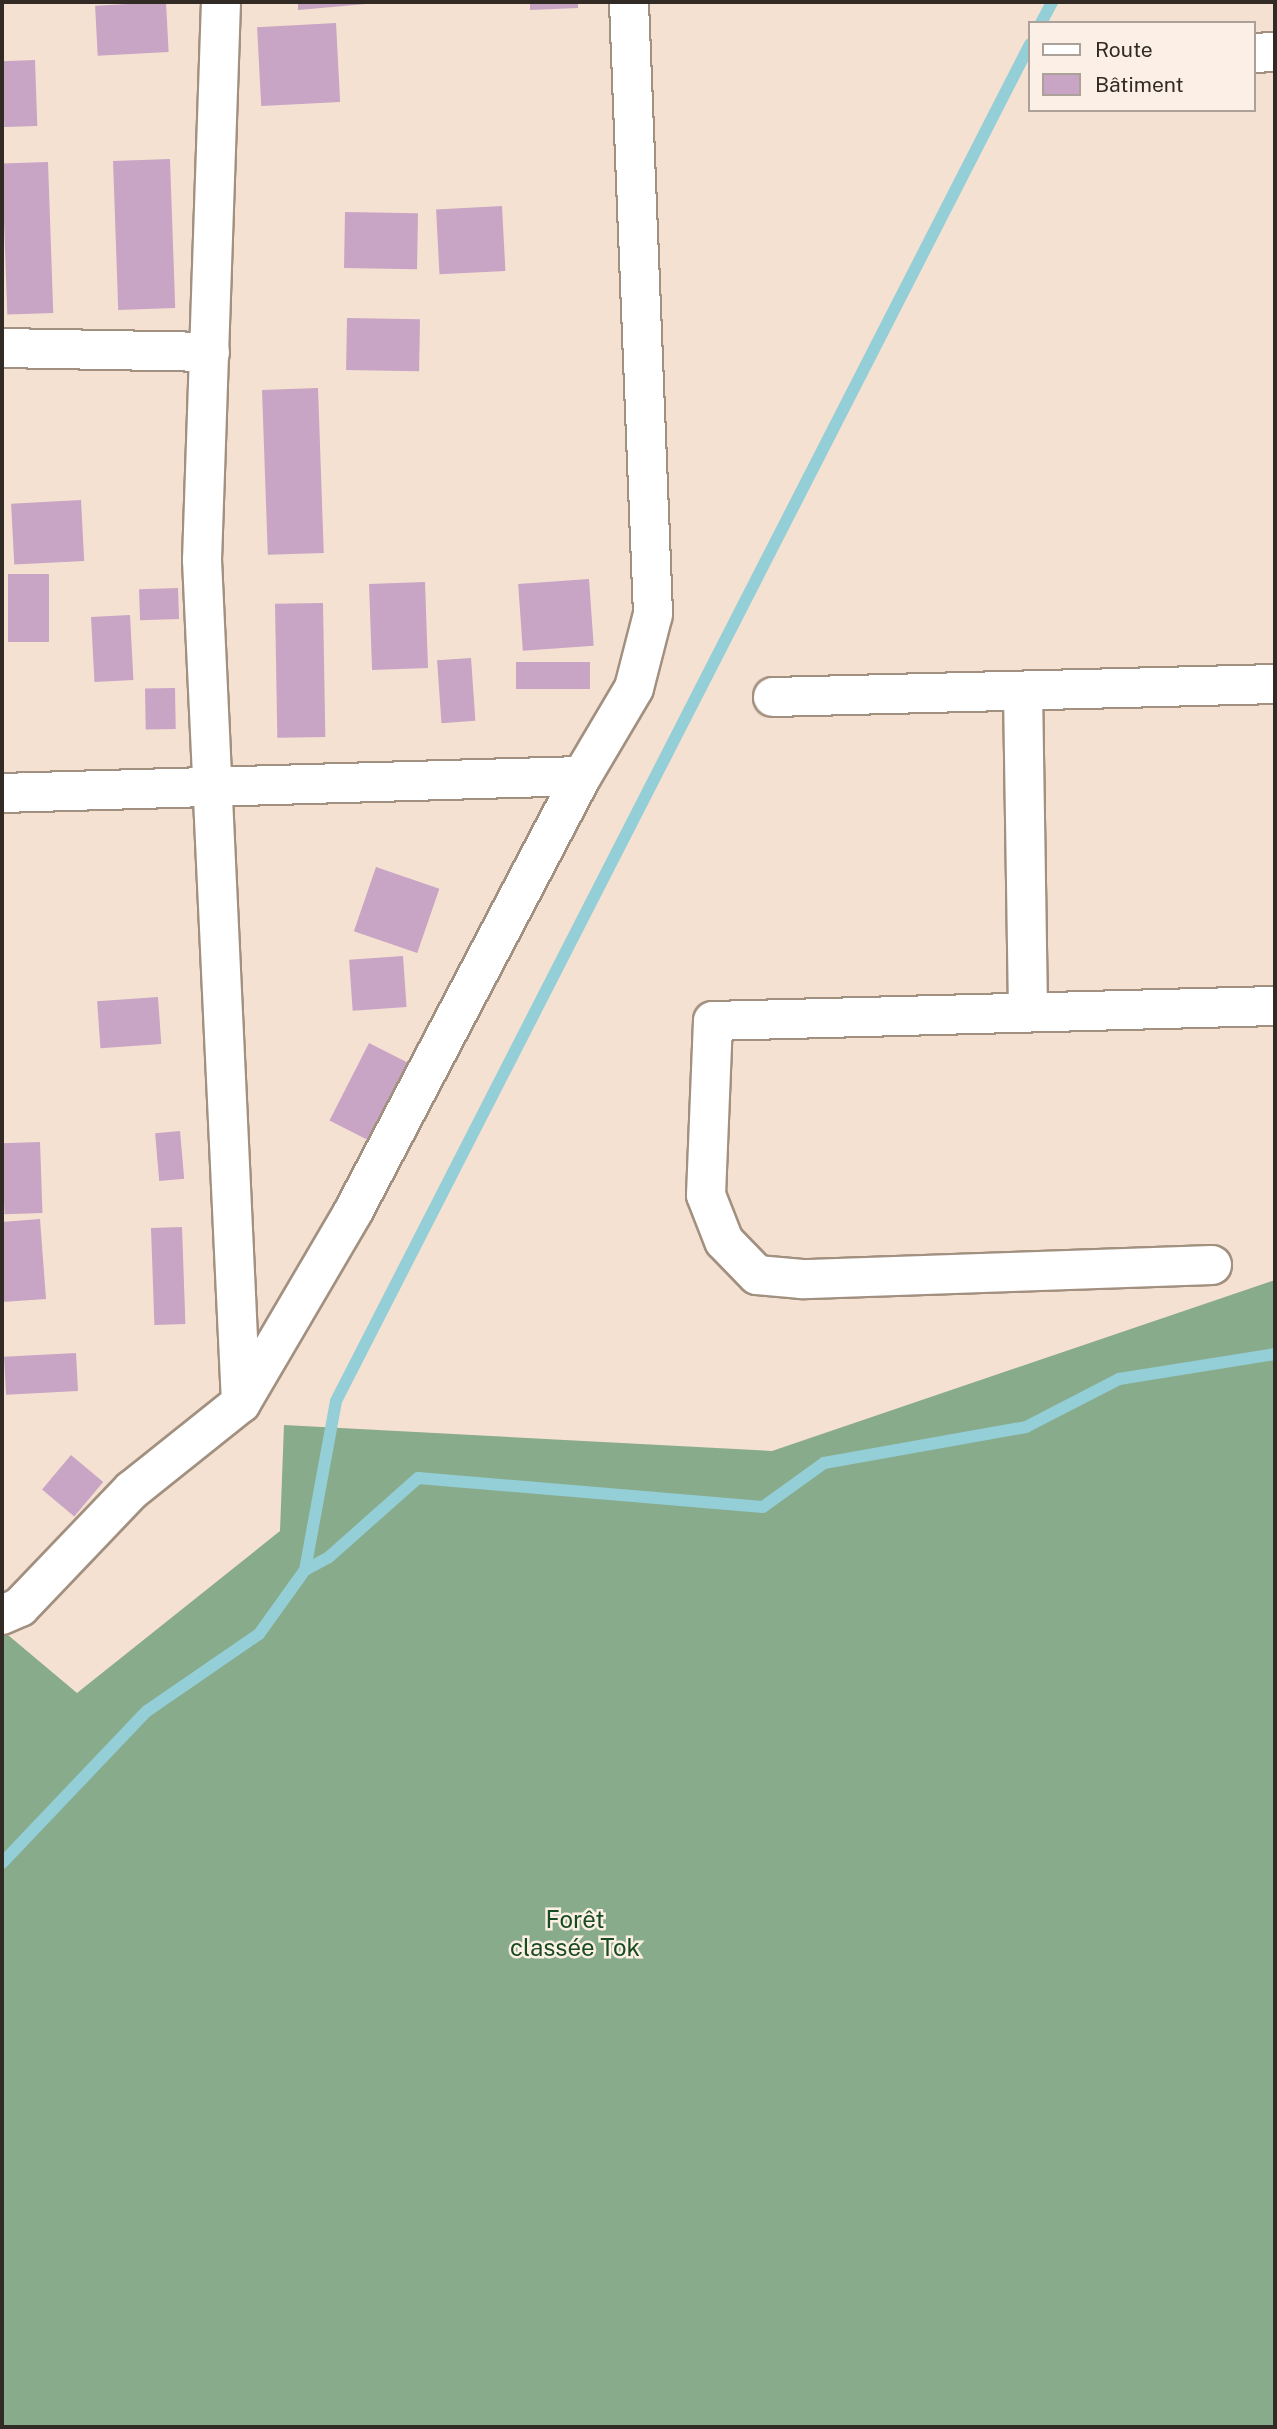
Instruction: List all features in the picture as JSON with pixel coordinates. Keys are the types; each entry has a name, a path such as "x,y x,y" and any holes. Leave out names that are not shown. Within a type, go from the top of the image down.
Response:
{"street":[{"path":"220,2 202,560 210,787 241,1403"},
{"path":"2,1615 20,1607 132,1490 241,1403 353,1212 582,775 634,688 653,614 629,2"},
{"path":"1256,53 1275,52"},
{"path":"2,348 210,352"},
{"path":"773,697 1275,684"},
{"path":"1023,691 1028,1012"},
{"path":"2,793 582,775"},
{"path":"1212,1265 802,1279 757,1275 724,1241 706,1195 713,1021 1275,1006"}],"green space":[{"name":"Forêt classée Tok","path":"1275,1280 1275,2427 2,2427 2,1630 77,1693 280,1531 284,1425 772,1451"}],"building":[{"path":"166,2 169,52 98,56 95,6"},
{"path":"298,2 366,2 366,4 298,10"},
{"path":"530,2 578,2 578,8 530,10"},
{"path":"336,23 340,102 261,106 257,27"},
{"path":"35,60 37,126 4,127 2,61"},
{"path":"170,159 175,308 118,310 113,161"},
{"path":"48,162 53,313 7,315 2,164"},
{"path":"502,206 505,271 439,274 436,209"},
{"path":"345,212 418,213 417,269 344,268"},
{"path":"347,318 420,319 419,371 346,370"},
{"path":"318,388 324,553 268,555 262,390"},
{"path":"81,500 84,561 14,565 11,504"},
{"path":"8,574 49,574 49,642 8,642"},
{"path":"589,579 594,646 523,651 518,584"},
{"path":"425,582 428,668 372,670 369,584"},
{"path":"178,588 179,619 140,620 139,589"},
{"path":"323,603 325,737 277,738 275,604"},
{"path":"130,615 133,680 94,682 91,617"},
{"path":"471,658 475,721 441,723 437,660"},
{"path":"516,662 590,662 590,689 516,689"},
{"path":"175,688 176,729 146,730 145,689"},
{"path":"376,867 439,889 417,953 354,931"},
{"path":"403,956 407,1007 353,1011 349,960"},
{"path":"158,997 161,1044 100,1048 97,1001"},
{"path":"369,1043 411,1064 371,1142 330,1121"},
{"path":"180,1131 184,1179 159,1181 155,1133"},
{"path":"40,1142 42,1213 5,1214 2,1143"},
{"path":"40,1219 46,1299 2,1302 2,1222"},
{"path":"182,1227 185,1324 154,1325 151,1228"},
{"path":"76,1353 78,1391 6,1395 4,1357"},
{"path":"71,1455 103,1482 74,1516 42,1489"}],"waterway":[{"path":"1042,21 1052,2"},
{"path":"305,1570 336,1401 1028,48"},
{"path":"2,1863 147,1711 259,1634 305,1570 329,1557 418,1478 763,1507 824,1463 1026,1427 1119,1379 1275,1354"}]}
